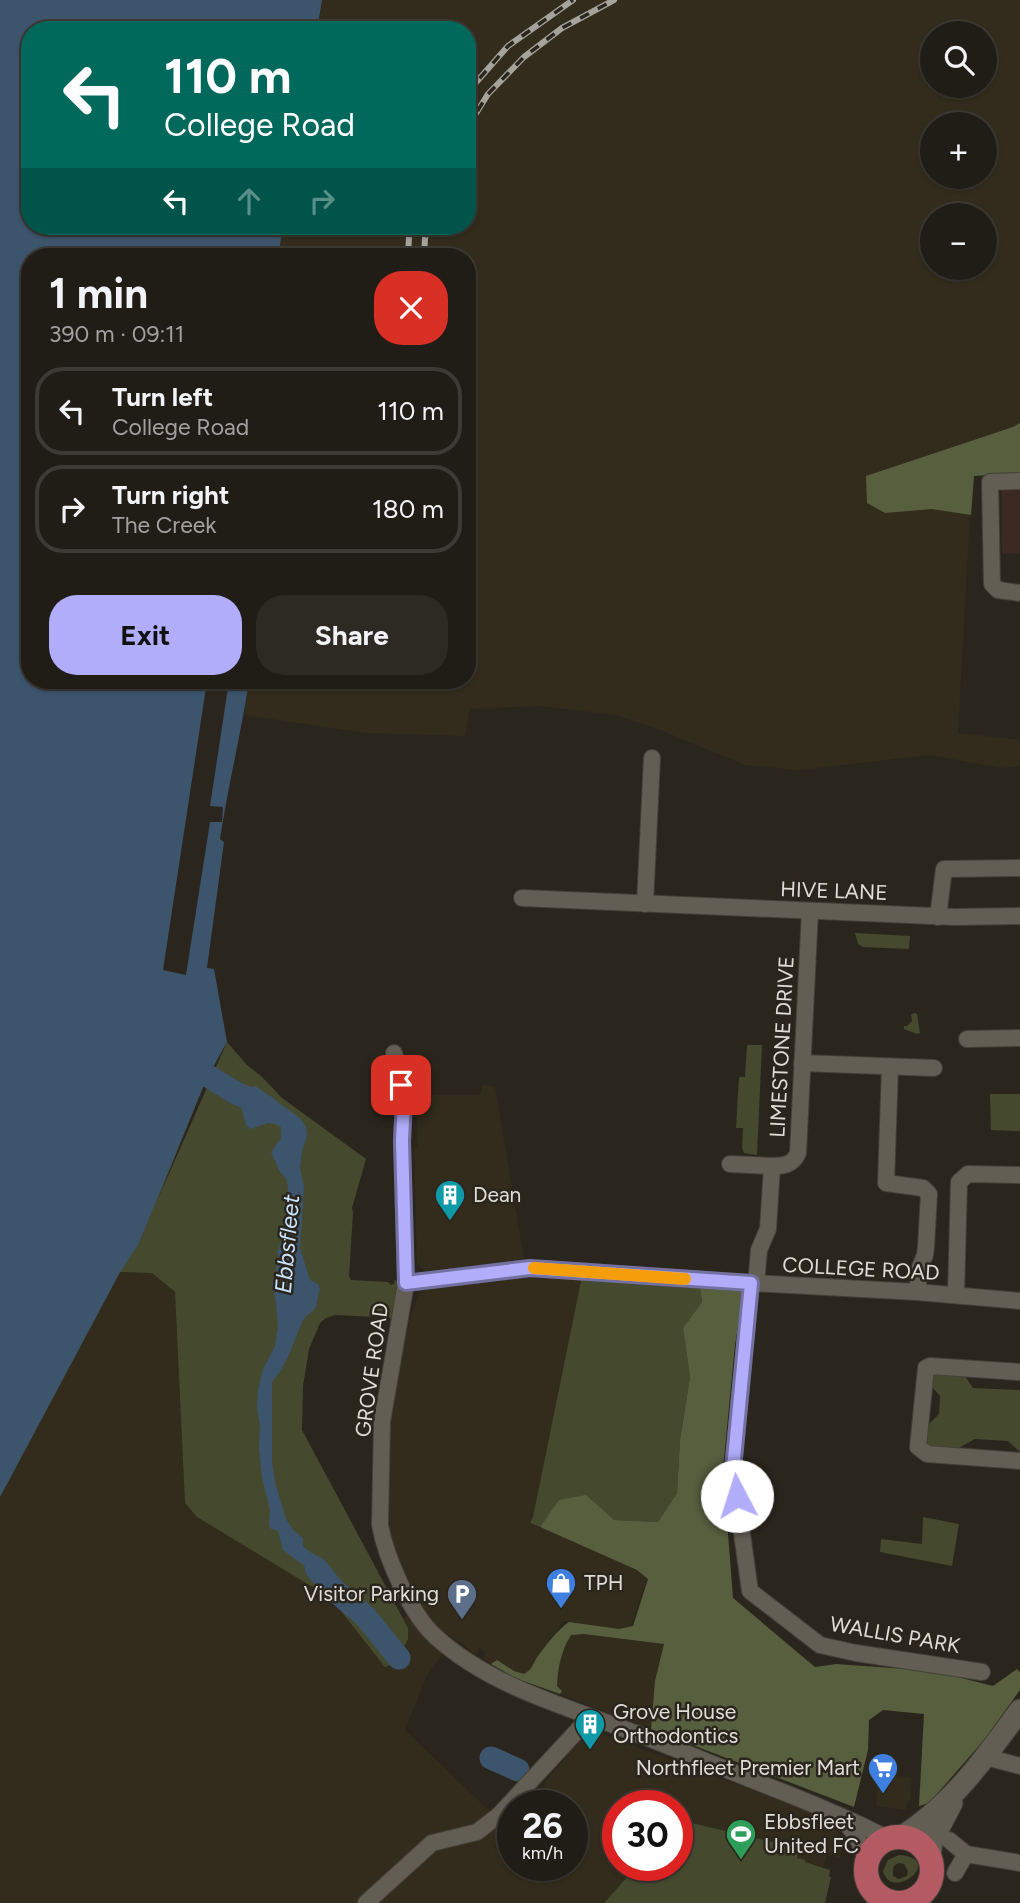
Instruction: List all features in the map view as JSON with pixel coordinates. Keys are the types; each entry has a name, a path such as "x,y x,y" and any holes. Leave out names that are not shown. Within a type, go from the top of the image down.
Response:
{"main road":[{"path":"964,1783 932,1841 926,1889 913,1902 874,1898 867,1876 867,1861 877,1846 922,1822 964,1783 1020,1710"},
{"path":"895,1838 915,1841 924,1848 942,1903"}],"street":[{"path":"1020,481 990,482 994,588 1020,593"},
{"path":"645,904 652,758"},
{"path":"938,916 944,869 1020,868"},
{"name":"HIVE LANE","path":"522,898 938,916 1020,915"},
{"name":"LIMESTONE DRIVE","path":"772,1166 789,1164 797,1153 810,911"},
{"path":"967,1039 1020,1038"},
{"name":"GROVE ROAD","path":"394,1053 404,1099 402,1141 406,1283 382,1422 380,1525 390,1561 418,1616 436,1638 499,1679 895,1838"},
{"path":"802,1063 934,1068"},
{"path":"890,1067 886,1183 924,1188 929,1194 926,1247 919,1267 917,1293"},
{"path":"730,1164 772,1166"},
{"name":"WALLIS PARK","path":"772,1166 768,1228 759,1249 733,1469 750,1591 820,1645 982,1672"},
{"path":"956,1295 959,1182 968,1174 1020,1175"},
{"name":"COLLEGE ROAD","path":"406,1283 530,1268 1020,1301"},
{"path":"1020,1372 930,1366 926,1368 918,1447 927,1454 1020,1461"},
{"path":"366,1903 432,1843 477,1832 499,1815 590,1717"},
{"path":"986,1757 1020,1766"},
{"path":"839,1815 857,1837 867,1861"},
{"path":"949,1840 966,1854 1020,1863"},
{"path":"956,1872 966,1854"}],"shaded area":[{"path":"322,0 1020,0 1020,472 972,475 958,733 1020,740 1020,766 1003,768 929,755 799,770 745,765 616,715 540,706 470,709 465,736 367,733 244,715 248,689 476,689 476,248 279,248 282,235 476,235 476,21 318,21"},
{"path":"1020,487 1020,553 1002,554 1002,488"},
{"path":"483,1084 495,1087 524,1259 425,1271 417,1264 414,1147 418,1147 415,1095 480,1095"},
{"path":"120,1272 152,1273 175,1292 185,1503 197,1517 319,1591 334,1608 337,1606 408,1628 402,1618 411,1614 444,1652 427,1675 405,1730 497,1818 497,1881 588,1881 588,1790 544,1789 545,1782 587,1733 594,1731 823,1817 835,1828 843,1841 840,1858 827,1854 823,1868 796,1858 798,1848 693,1823 693,1790 602,1790 602,1881 624,1881 604,1903 0,1903 0,1484"},
{"path":"542,1276 582,1276 530,1523 648,1575 627,1638 664,1644 651,1729 552,1691 569,1623 563,1621 522,1680 483,1659 485,1652 480,1648 475,1655 432,1624 412,1589 390,1537 390,1420 409,1322 417,1298 427,1288"},
{"path":"879,1773 912,1778 906,1810 876,1806"}],"green space":[{"path":"1020,423 1020,473 974,476 971,515 932,509 885,513 867,503 866,476"},
{"path":"855,933 910,936 909,949 863,947 858,944"},
{"path":"917,1014 920,1033 917,1034 904,1029 904,1026 912,1021 911,1015"},
{"path":"227,1042 282,1098 366,1159 352,1208 349,1276 351,1280 388,1282 391,1285 395,1280 398,1282 396,1318 335,1315 320,1323 309,1349 303,1386 302,1430 408,1628 408,1639 396,1663 385,1667 337,1606 319,1591 197,1517 185,1503 175,1292 152,1273 120,1272 0,1497 206,1080 157,1201"},
{"path":"747,1045 762,1045 757,1155 744,1153 743,1128 736,1128 739,1077 745,1077"},
{"path":"990,1094 1020,1094 1020,1131 991,1130"},
{"path":"582,1276 700,1286 702,1302 683,1328 690,1377 680,1440 677,1493 658,1522 614,1520 559,1501 540,1527 530,1523"},
{"path":"700,1286 744,1289 735,1345 723,1469 733,1598 815,1667 836,1664 934,1671 993,1686 1017,1669 1020,1672 1020,1690 984,1740 929,1803 919,1806 924,1714 883,1710 869,1720 868,1750 854,1807 651,1729 655,1681 664,1644 584,1634 571,1635 559,1666 557,1686 562,1691 560,1694 515,1678 491,1664 497,1660 524,1674 552,1638 569,1622 619,1629 633,1626 648,1579 637,1570 540,1527 559,1500 586,1495 614,1520 658,1522 677,1493 680,1440 690,1377 683,1328 702,1302"},
{"path":"936,1370 963,1373 973,1388 1020,1390 1020,1452 1008,1441 975,1439 955,1450 931,1449 923,1442 927,1426 939,1414 940,1396 927,1381"},
{"path":"923,1517 959,1524 952,1566 880,1552 881,1539 922,1544"},
{"name":"Ebbsfleet United FC","path":"693,1823 798,1848 797,1858 830,1870 831,1877 825,1903 604,1903 624,1881 693,1881"},
{"path":"899,1855 912,1858 918,1864 917,1870 904,1881 896,1883 888,1880 883,1871 888,1860","holes":["904,1864 908,1871 907,1876 899,1879 893,1876 895,1865"]}],"water":[{"path":"0,0 322,0 318,21 21,21 21,235 282,235 279,248 21,248 21,689 248,689 220,839 224,842 207,968 214,969 227,1042 206,1080 138,1245 120,1272 0,1497"},
{"path":"253,1086 300,1118 306,1127 307,1136 300,1168 304,1187 300,1248 310,1280 318,1284 320,1290 316,1306 303,1320 287,1360 272,1382 272,1462 286,1519 293,1530 303,1538 303,1546 331,1568 340,1586 334,1590 329,1590 322,1579 283,1550 278,1531 271,1529 269,1525 270,1510 262,1478 259,1448 258,1390 263,1369 275,1346 278,1326 272,1284 279,1257 277,1253 290,1208 287,1180 271,1152 281,1138 281,1127 271,1122 250,1129 246,1125 241,1107"}],"pier":[{"path":"206,689 228,689 210,806 223,807 222,822 210,822 186,975 163,970"}],"waterway":[{"name":"Ebbsfleet","path":"184,1061 272,1112"},
{"name":"Ebbsfleet","path":"316,1568 334,1590 365,1616 399,1658"},
{"name":"Ebbsfleet","path":"491,1758 518,1770"}],"railway":[{"path":"476,82 508,46 573,0"},
{"path":"476,113 488,94 524,57 562,28 614,0"},
{"path":"408,248 410,235"},
{"path":"424,248 426,235"}],"slow traffic":[{"path":"534,1268 685,1279"}],"place":[{"name":"Dean","path":"450,1222"},
{"name":"TPH","path":"561,1610"},
{"name":"Visitor Parking","path":"462,1621"},
{"name":"Grove House Orthodontics","path":"590,1751"},
{"name":"Northfleet Premier Mart","path":"883,1795"},
{"name":"Ebbsfleet United FC","path":"741,1861"}],"route":[{"path":"401,1085 404,1099 402,1141 406,1283 530,1268 751,1283 733,1469 737,1496"}]}
